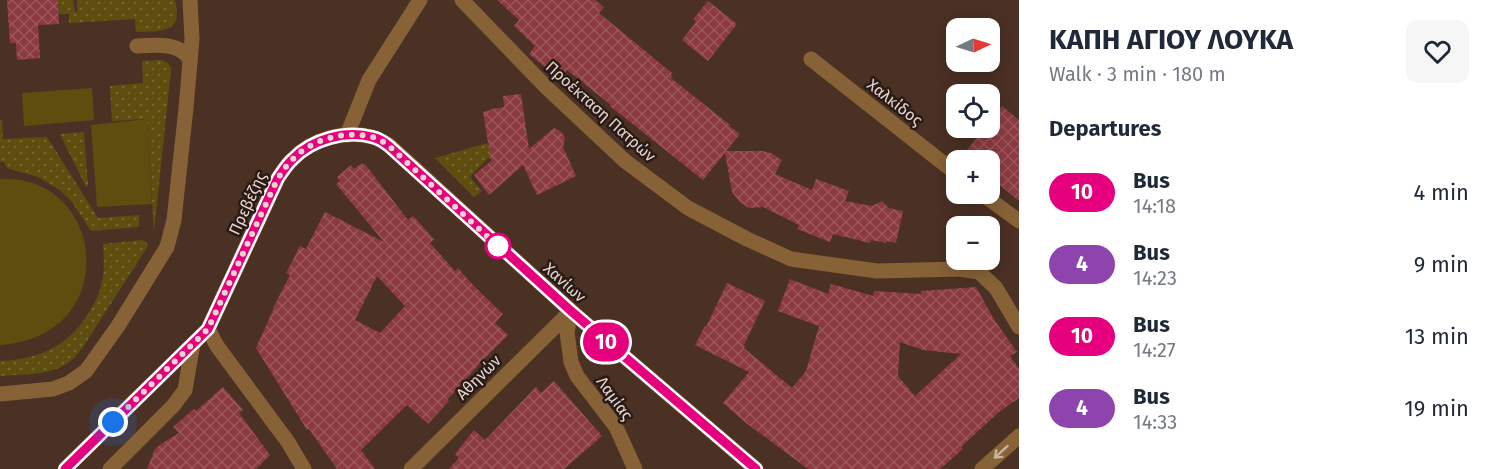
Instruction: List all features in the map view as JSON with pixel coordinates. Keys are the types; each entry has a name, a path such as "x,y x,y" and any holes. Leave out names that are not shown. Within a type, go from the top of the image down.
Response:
{"street":[{"path":"0,394 53,389 81,375 91,366 105,346 164,253 170,240 174,220 192,39 190,0"},
{"path":"347,135 369,80 420,0"},
{"name":"Προέκταση Πατρών","path":"462,0 547,88 625,161 688,208 791,259 877,271 960,269 979,272 996,288 1019,327"},
{"path":"137,46 167,46 183,51 190,60"},
{"name":"Χαλκίδος","path":"811,59 946,165"},
{"name":"Χανίων","path":"347,135 375,137 389,146 571,311 756,469"},
{"name":"Πρεβέζης","path":"65,469 208,329 278,178 294,158 310,145 347,135"},
{"path":"996,204 1019,220"},
{"name":"Αθηνών","path":"411,469 571,311"},
{"name":"Λαμίας","path":"571,311 567,332 571,362 577,376 616,427 635,469"},
{"path":"208,329 217,346 288,442 304,469"},
{"path":"111,469 173,406 185,390 193,344"},
{"path":"982,469 1019,436"}],"shaded area":[{"path":"58,0 73,0 75,12 77,12 77,0 175,0 177,18 169,28 164,30 136,32 135,19 69,23 69,14 59,14"},
{"path":"142,61 167,62 171,70 154,232 147,119 112,121 110,86 143,83"},
{"path":"92,88 94,120 24,126 22,93"},
{"path":"147,119 152,204 97,207 91,125"},
{"path":"0,120 2,120 3,139 47,137 98,218 139,215 139,227 91,231 72,202 60,190 38,177 7,168 4,162 0,162"},
{"path":"84,132 88,185 86,187 60,134"},
{"path":"488,143 491,149 490,159 488,158 470,177 482,191 474,197 435,158"},
{"path":"0,179 36,184 62,201 79,227 86,257 82,287 67,315 40,335 0,345"},
{"path":"142,240 148,246 83,347 73,358 51,371 0,376 0,361 28,357 52,349 72,334 81,323 90,311 100,290 104,270 103,244"}],"building":[{"path":"7,0 58,0 59,24 38,25 40,58 17,60 16,43 10,43"},
{"path":"497,0 595,0 604,7 599,13 672,73 671,78 740,134 726,151 771,153 782,160 775,174 812,190 816,179 849,191 845,201 872,206 882,201 889,208 903,211 896,243 871,240 870,243 833,234 830,242 797,229 799,225 763,207 747,207 732,192 725,153 703,180 567,70 560,79 529,54 535,46 514,26 519,20"},
{"path":"708,1 737,24 708,61 682,40 696,22 693,19"},
{"path":"521,94 529,149 554,128 560,131 565,138 563,147 576,176 537,195 523,165 489,195 474,175 491,161 483,112 504,107 503,96"},
{"path":"1002,106 1019,120 1019,201 1000,185 1000,150 967,150 977,138 1000,138 1000,109"},
{"path":"362,163 365,164 408,220 413,216 434,239 430,243 455,271 458,268 503,314 495,323 508,335 447,400 449,401 428,424 407,405 361,450 375,469 337,469 309,429 307,430 256,348 290,275 286,273 300,246 306,249 325,212 384,242 336,184 340,181 337,177 351,165 354,169","holes":["377,276 405,306 380,333 355,320"]},
{"path":"790,279 828,294 831,284 873,296 874,291 921,294 921,291 976,287 995,321 1017,352 1010,356 1019,369 1019,398 999,412 940,469 808,469 723,403 749,372 695,345 727,283 765,301 744,348 792,388 806,371 819,326 778,311","holes":["900,342 923,350 961,354 915,396 898,376"]},
{"path":"554,381 602,436 564,469 449,469 459,458 455,454 474,430 485,440 536,387 541,393"},
{"path":"223,387 243,410 239,413 270,455 256,469 147,469 155,449 179,433 173,427 194,409 196,411"}],"bus line":[{"name":"10","path":"65,469 208,329 278,178 294,158 310,145 347,135 375,137 389,146 571,311 756,469"}],"route":[{"path":"113,422 208,329 278,178 294,158 310,145 347,135 375,137 389,146 425,178 502,250 498,246"}]}
